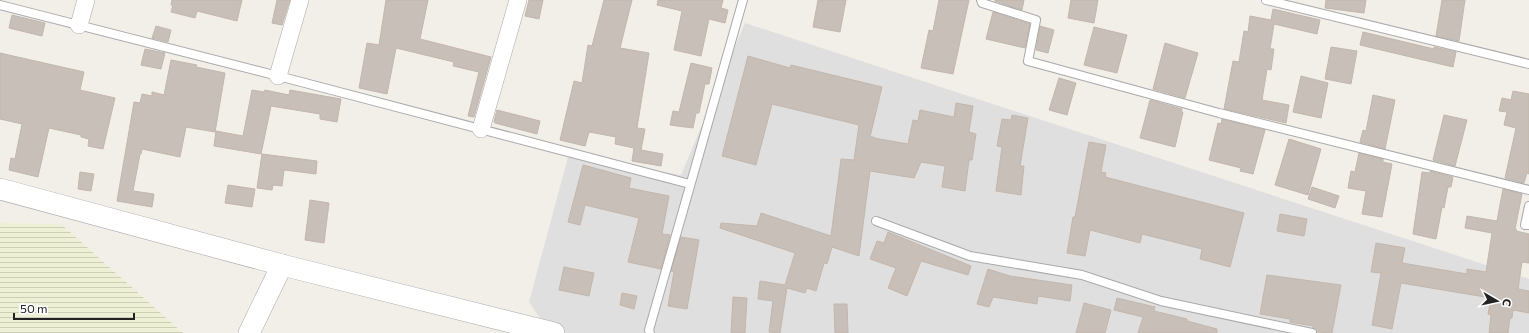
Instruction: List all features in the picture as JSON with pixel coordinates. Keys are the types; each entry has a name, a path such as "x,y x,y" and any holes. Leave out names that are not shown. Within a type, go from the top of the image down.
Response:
{"street":[{"path":"80,25 86,0"},
{"path":"278,76 300,0"},
{"path":"481,129 518,0"},
{"path":"0,189 282,265 554,333"},
{"path":"249,333 282,265"}],"lane":[{"path":"650,333 649,330 743,0"},
{"path":"981,0 982,3 1036,20 1028,61 1219,113 1529,190"},
{"path":"1266,0 1529,64"},
{"path":"0,5 690,184"},
{"path":"1529,206 1525,224 1529,226"},
{"path":"876,221 970,256 1082,275 1161,301 1312,333"}],"shaded area":[{"path":"745,23 1529,279 1529,333 550,333 529,302 568,157 681,175"}],"green space":[{"path":"0,223 61,224 183,333 0,333"}],"building":[{"path":"172,0 242,0 237,21 197,11 195,18 171,12 173,5 171,5"},
{"path":"277,0 290,0 282,25 272,23"},
{"path":"386,0 428,0 420,39 491,57 474,117 468,116 479,72 453,66 454,62 396,48 387,94 359,88 367,43 379,45"},
{"path":"529,0 543,0 539,19 525,16"},
{"path":"604,0 632,0 620,48 649,53 637,128 645,129 641,150 663,154 661,166 632,161 634,148 615,144 616,137 589,132 585,146 560,140 574,81 582,83 588,45 592,46"},
{"path":"658,0 723,0 721,8 728,10 725,23 709,19 701,56 674,50 682,11 657,5"},
{"path":"818,0 846,0 840,32 813,27"},
{"path":"939,0 969,0 953,74 921,68 929,30 933,31"},
{"path":"995,0 1024,0 1022,10"},
{"path":"1071,0 1098,0 1094,23 1068,18"},
{"path":"1326,0 1366,0 1364,13 1325,8"},
{"path":"1442,0 1465,0 1459,41 1436,36"},
{"path":"1273,9 1320,20 1317,34 1274,24 1270,49 1274,49 1271,70 1267,69 1262,100 1289,105 1286,123 1224,109 1233,61 1239,62 1244,31 1248,32 1250,16 1271,20"},
{"path":"993,12 1030,24 1025,48 986,39"},
{"path":"12,15 45,23 42,36 9,28"},
{"path":"156,26 171,30 168,42 152,38"},
{"path":"1040,26 1054,30 1048,53 1036,50"},
{"path":"1094,27 1127,35 1117,73 1084,65"},
{"path":"1363,32 1434,49 1434,47 1456,52 1453,67 1360,45"},
{"path":"1165,43 1198,53 1185,98 1153,89"},
{"path":"1331,47 1357,51 1351,84 1325,79"},
{"path":"145,49 165,53 161,69 141,65"},
{"path":"0,53 84,72 80,90 115,98 103,149 88,146 89,139 81,137 81,135 49,128 38,177 9,170 11,158 15,159 22,124 0,119"},
{"path":"748,56 790,68 791,65 882,87 870,137 874,138 908,144 913,120 918,121 920,110 954,117 956,103 973,106 969,132 976,134 972,160 969,160 965,191 942,187 945,166 921,162 914,178 870,171 859,256 832,247 827,264 824,263 816,291 807,288 805,293 787,288 780,333 769,332 773,301 758,299 760,281 785,285 795,253 720,228 721,223 757,226 761,213 831,236 841,159 854,160 859,125 772,104 756,165 722,156"},
{"path":"171,60 197,65 196,67 225,73 215,132 186,127 180,157 142,149 133,191 154,194 152,207 117,201 134,102 140,103 142,94 152,96 152,92 164,95"},
{"path":"691,63 712,68 709,84 705,84 699,113 696,113 693,128 670,125 673,111 679,112"},
{"path":"1301,76 1328,83 1321,118 1293,112"},
{"path":"1059,78 1076,83 1067,115 1049,110"},
{"path":"252,90 264,92 265,90 289,95 290,90 341,99 337,122 320,119 320,114 271,106 261,154 214,146 216,131 243,136"},
{"path":"1513,91 1529,94 1529,174 1527,173 1524,183 1505,178 1516,128 1504,125 1507,112 1499,111 1502,98 1511,100"},
{"path":"1373,95 1395,100 1385,149 1360,142 1363,130 1366,131"},
{"path":"1150,100 1182,109 1181,112 1183,112 1175,147 1140,138"},
{"path":"497,110 540,121 537,134 495,123 494,121"},
{"path":"1012,115 1028,118 1020,166 1024,166 1021,195 996,191 1002,147 997,146 1002,119 1011,120"},
{"path":"1444,115 1467,120 1455,166 1433,160"},
{"path":"1222,119 1265,130 1253,174 1240,171 1241,168 1209,160 1218,123 1221,124"},
{"path":"1289,139 1321,149 1308,195 1275,185"},
{"path":"1089,142 1106,145 1101,172 1106,173 1105,177 1244,213 1230,267 1200,259 1202,249 1142,234 1140,243 1090,230 1085,256 1067,253"},
{"path":"1359,153 1383,159 1383,162 1392,164 1382,217 1362,214 1366,191 1348,188 1351,171 1355,172"},
{"path":"262,154 317,161 316,174 284,170 282,186 273,185 272,190 257,188"},
{"path":"583,165 631,178 629,188 669,196 662,234 670,235 661,269 628,262 639,218 585,205 580,225 568,222"},
{"path":"1430,171 1453,177 1451,187 1448,187 1444,208 1442,207 1436,239 1413,234 1422,172 1430,173"},
{"path":"80,172 94,174 91,191 78,189"},
{"path":"228,185 255,189 252,207 225,203"},
{"path":"1312,187 1339,196 1335,208 1308,199"},
{"path":"1503,189 1522,194 1515,229 1517,230 1516,231 1529,234 1529,263 1522,262 1518,289 1529,291 1529,313 1513,310 1512,318 1510,318 1508,333 1489,333 1491,315 1488,314 1491,298 1401,283 1392,329 1372,325 1381,273 1371,272 1376,243 1405,248 1402,263 1467,274 1467,269 1486,272 1492,233 1465,228 1467,216 1497,221"},
{"path":"310,200 329,203 324,243 305,240"},
{"path":"1280,214 1307,219 1304,236 1277,231"},
{"path":"888,232 971,266 968,275 921,261 907,296 888,288 896,268 870,259 877,241 884,243"},
{"path":"681,237 699,240 687,309 668,306 674,272 671,271"},
{"path":"564,267 594,273 589,296 559,290"},
{"path":"988,269 1010,276 1072,285 1070,301 1038,296 1037,304 993,297 989,307 977,304"},
{"path":"1267,275 1341,285 1332,333 1317,332 1313,326 1290,322 1290,319 1260,314"},
{"path":"622,293 637,296 634,309 620,305"},
{"path":"733,297 747,298 745,333 731,333"},
{"path":"1117,298 1155,307 1154,311 1187,319 1187,321 1217,329 1217,333 1138,333 1143,317 1114,310"},
{"path":"1084,303 1111,310 1105,333 1076,333"},
{"path":"834,304 847,304 848,333 835,333"}]}
